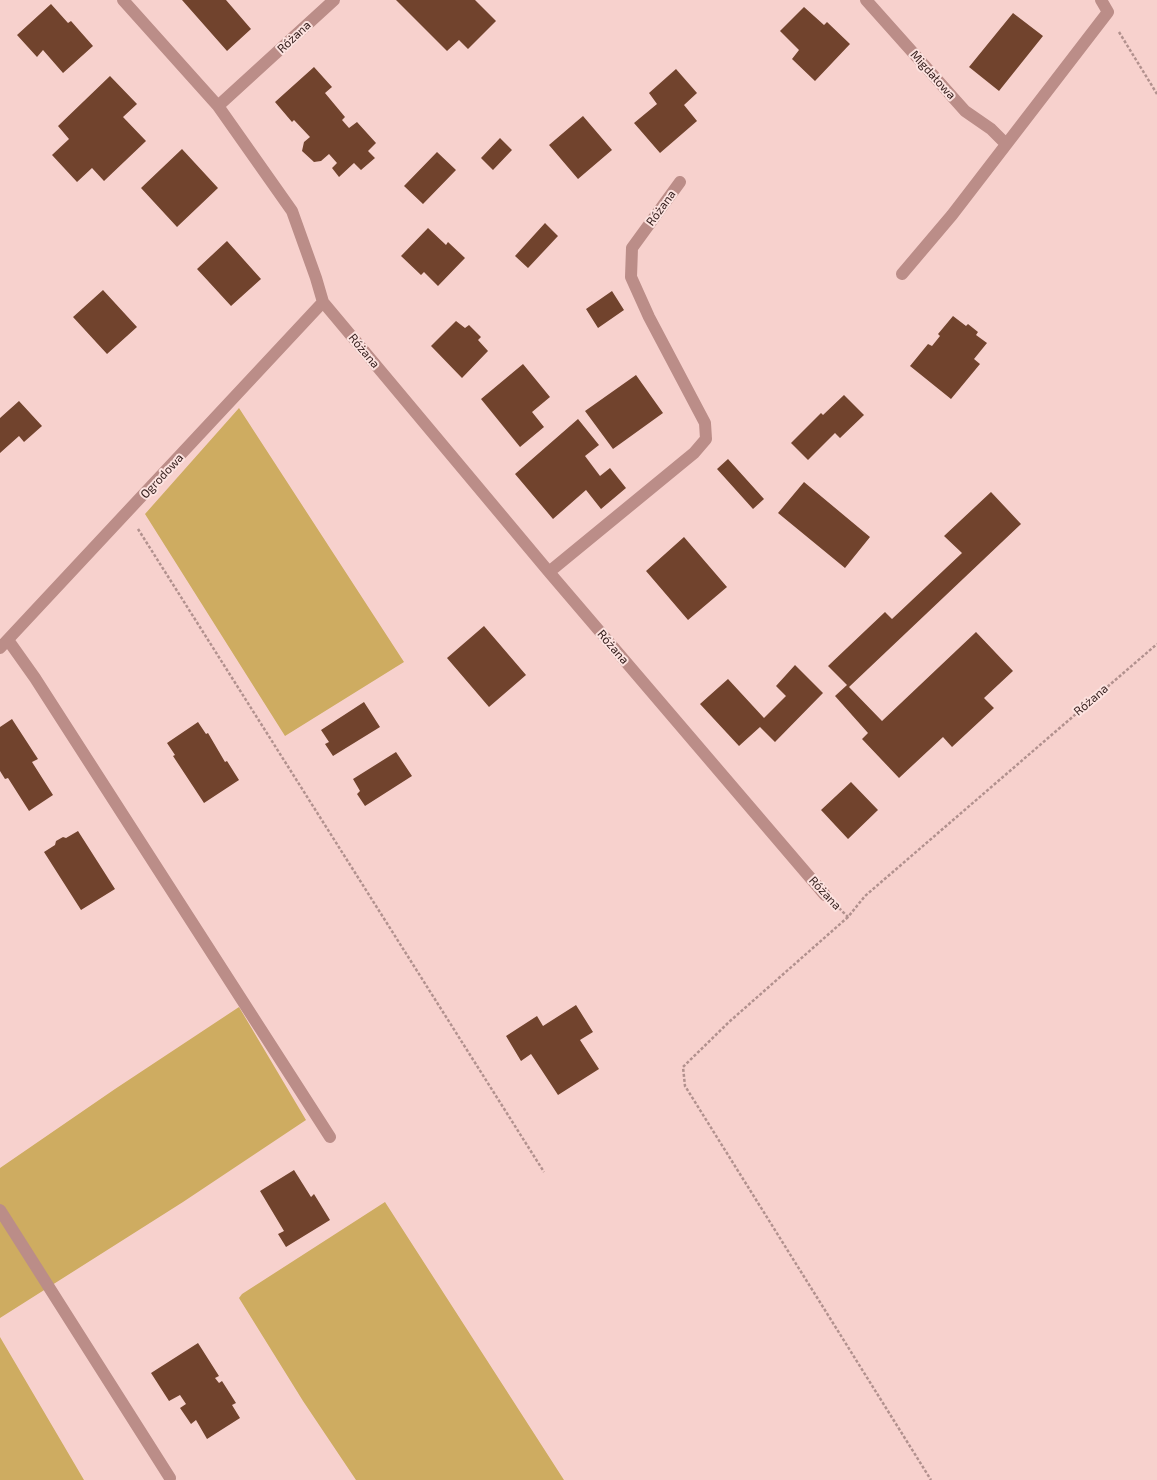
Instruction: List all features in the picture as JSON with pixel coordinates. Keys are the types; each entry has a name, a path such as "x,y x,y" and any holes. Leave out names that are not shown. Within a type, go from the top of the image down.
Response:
{"street":[{"name":"Różana","path":"123,0 218,106 292,211 323,302 549,572 825,894"},
{"name":"Różana","path":"218,106 334,0"},
{"name":"Migdałowa","path":"866,0 965,111 991,129 1006,144"},
{"path":"902,274 952,214 1108,12 1101,0"},
{"name":"Różana","path":"549,572 694,453 706,439 705,423 649,317 631,277 632,248 680,182"},
{"name":"Ogrodowa","path":"4,644 323,302"},
{"path":"4,644 35,678 330,1138"},
{"path":"0,1210 170,1478"}],"path":[{"path":"1108,12 1157,94"},
{"path":"127,512 544,1172"},
{"name":"Różana","path":"825,894 848,917 865,896 1157,644"},
{"path":"848,917 729,1022 683,1067 685,1086 932,1480"}],"shaded area":[{"path":"239,408 404,662 285,736 145,514"},
{"path":"239,1007 306,1120 183,1202 0,1318 0,1168 115,1089"},
{"path":"385,1202 564,1480 356,1480 303,1401 239,1298 242,1294"},
{"path":"0,1337 84,1480 0,1480"}],"building":[{"path":"182,0 226,0 251,29 227,51"},
{"path":"396,0 475,0 496,21 468,49 459,40 447,51"},
{"path":"51,4 68,23 71,21 93,46 63,73 43,50 37,57 17,35"},
{"path":"804,7 824,25 827,22 850,44 815,81 792,59 799,50 780,31"},
{"path":"1013,13 1043,36 999,91 969,67"},
{"path":"314,67 332,87 325,93 345,117 342,120 349,128 357,122 376,143 368,151 375,158 361,170 354,163 339,177 332,168 337,163 329,154 321,161 314,162 302,151 304,142 310,137 294,120 292,122 275,102"},
{"path":"676,69 697,93 684,105 697,121 660,153 634,123 657,104 649,93"},
{"path":"110,76 137,104 123,117 146,141 104,181 92,168 77,182 52,155 69,139 58,126"},
{"path":"583,116 612,150 578,179 549,145"},
{"path":"500,138 512,150 493,170 481,158"},
{"path":"182,149 218,188 177,227 141,188"},
{"path":"437,152 456,170 423,204 404,186"},
{"path":"545,223 558,236 528,268 515,256"},
{"path":"428,228 446,245 448,242 465,258 438,286 424,272 421,275 401,256"},
{"path":"227,241 261,279 231,306 197,269"},
{"path":"103,290 137,327 107,354 73,317"},
{"path":"612,291 624,310 598,328 586,309"},
{"path":"953,316 966,326 968,324 978,332 976,335 987,343 974,359 980,364 951,399 910,366 928,344 932,346 940,336 938,334"},
{"path":"456,321 465,328 469,325 481,337 478,340 488,351 462,378 431,346"},
{"path":"523,364 550,397 532,412 544,427 520,447 481,399"},
{"path":"636,375 663,413 613,449 585,411"},
{"path":"844,395 864,415 840,438 835,433 808,460 791,443 821,413 823,415"},
{"path":"19,401 42,426 24,442 19,436 0,453 0,418"},
{"path":"578,419 599,445 585,456 600,476 610,468 626,488 601,509 586,490 553,519 515,474"},
{"path":"728,459 764,499 753,509 717,469"},
{"path":"804,482 870,537 845,568 778,513"},
{"path":"991,492 1021,524 849,687 882,721 976,632 1013,671 984,698 994,708 952,747 943,737 899,778 862,739 868,733 835,696 847,685 828,666 885,612 892,619 962,553 944,536"},
{"path":"684,537 727,587 688,620 646,571"},
{"path":"484,626 526,675 489,707 447,658"},
{"path":"795,665 823,693 775,742 760,727 739,746 700,704 728,679 764,718 786,696 776,686"},
{"path":"364,702 380,727 333,756 325,744 329,742 321,730"},
{"path":"12,719 38,759 32,762 53,795 29,811 8,778 5,779 0,771 0,727"},
{"path":"198,722 206,734 208,733 225,762 227,761 239,780 204,803 173,756 175,755 167,743"},
{"path":"396,752 412,776 365,806 357,794 360,791 353,779"},
{"path":"851,782 878,810 848,839 821,810"},
{"path":"78,831 115,889 81,910 44,852 55,845 56,841 63,837 66,838"},
{"path":"576,1005 593,1032 580,1040 599,1069 558,1095 531,1054 521,1061 506,1036 537,1016 543,1026"},
{"path":"294,1170 311,1197 314,1194 330,1220 286,1247 278,1234 284,1231 260,1191"},
{"path":"198,1343 219,1376 215,1378 219,1383 222,1381 236,1403 232,1405 240,1418 207,1439 196,1420 191,1424 180,1408 186,1404 180,1395 169,1401 151,1373"}]}
